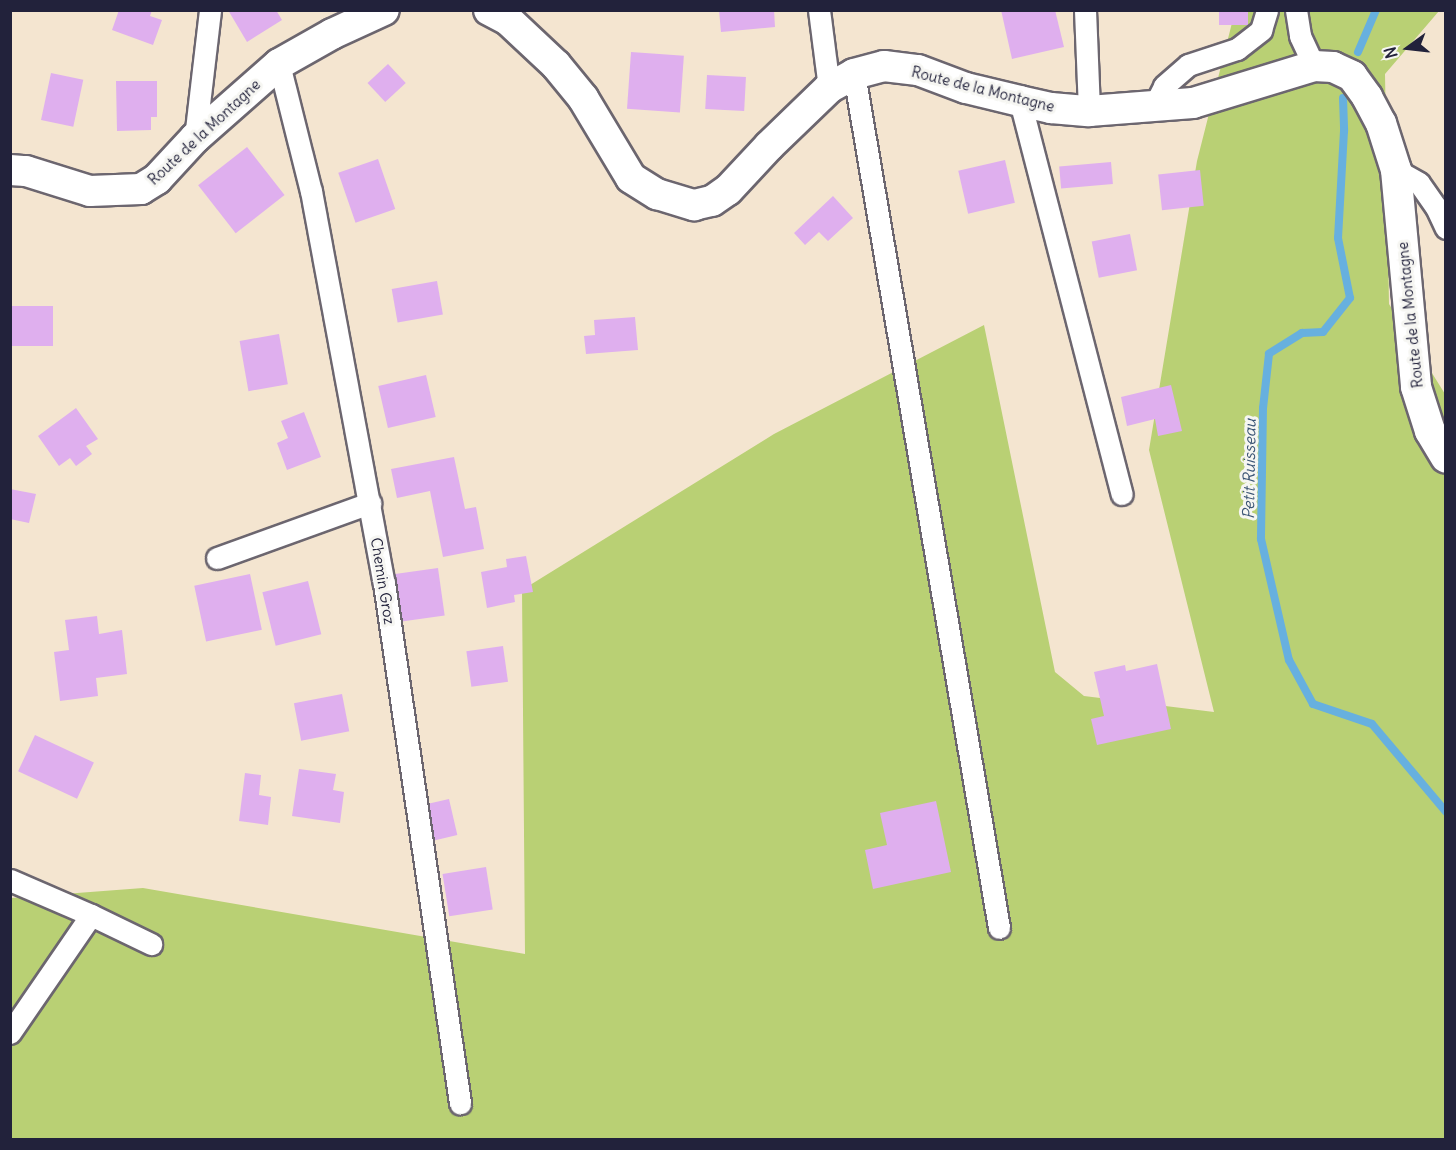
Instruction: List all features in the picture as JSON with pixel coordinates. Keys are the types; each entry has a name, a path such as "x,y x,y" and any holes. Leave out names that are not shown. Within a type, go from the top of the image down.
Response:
{"main road":[{"name":"Route de la Montagne","path":"16,176 90,191 141,189 157,179 195,138 279,63 332,34 384,10"},
{"name":"Route de la Montagne","path":"489,10 508,20 556,65 583,98 631,178 657,194 694,205 712,201 728,190 769,146 842,81 884,66 918,70 966,88 1051,108 1089,111 1193,103 1314,66 1333,67 1352,76 1367,97 1381,123 1396,170 1416,387 1430,431 1446,458"}],"street":[{"path":"195,138 210,10"},
{"path":"819,10 842,81 999,928"},
{"path":"1085,10 1089,111"},
{"path":"1154,106 1164,86 1188,65 1237,49 1261,30 1267,10"},
{"path":"1296,10 1300,36 1314,66"},
{"name":"Chemin Groz","path":"279,63 311,191 384,583 460,1103"},
{"path":"1020,101 1122,494"},
{"path":"1396,170 1419,183 1436,207 1446,228"},
{"path":"217,558 370,503"},
{"path":"10,880 151,944"},
{"path":"10,1033 91,915"}],"green space":[{"path":"1235,11 1439,11 1385,74 1389,304 1445,394 1445,1139 11,1140 11,898 143,888 525,954 522,590 774,434 984,325 1055,672 1084,696 1214,712 1149,450 1197,161"}],"building":[{"path":"119,10 152,10 150,16 162,20 153,45 112,30"},
{"path":"228,10 276,10 282,20 247,42"},
{"path":"719,10 774,10 775,27 721,32"},
{"path":"1001,10 1055,10 1064,47 1012,59"},
{"path":"1219,10 1248,10 1248,25 1219,25"},
{"path":"631,52 684,56 680,113 627,109"},
{"path":"388,64 406,83 385,102 368,83"},
{"path":"51,73 83,80 73,127 41,120"},
{"path":"707,75 746,77 744,111 705,109"},
{"path":"116,81 157,81 157,117 151,117 151,130 117,131"},
{"path":"247,147 285,195 236,233 198,185"},
{"path":"378,159 395,209 356,223 338,173"},
{"path":"1005,160 1015,203 968,214 958,171"},
{"path":"1111,162 1113,184 1061,188 1059,167"},
{"path":"1200,170 1204,206 1162,210 1158,174"},
{"path":"833,196 853,218 828,241 819,232 805,245 794,233"},
{"path":"1130,234 1137,270 1099,278 1092,241"},
{"path":"437,281 443,314 398,322 392,289"},
{"path":"10,306 53,306 53,346 10,346"},
{"path":"635,317 638,350 586,354 584,336 595,335 594,320"},
{"path":"279,334 288,384 248,391 240,341"},
{"path":"426,375 436,417 388,428 378,386"},
{"path":"1171,385 1182,431 1158,436 1155,419 1127,426 1121,397"},
{"path":"76,408 98,439 86,446 92,454 76,466 70,458 59,466 38,436"},
{"path":"304,412 321,457 287,470 277,443 288,438 281,421"},
{"path":"454,457 465,509 476,507 484,549 443,557 430,491 397,498 391,469"},
{"path":"10,489 36,494 29,523 10,519"},
{"path":"526,556 533,592 514,595 515,602 487,608 481,572 507,567 506,559"},
{"path":"438,568 445,616 398,622 391,575"},
{"path":"250,574 262,630 206,642 194,586"},
{"path":"308,581 321,634 276,646 262,592"},
{"path":"97,616 99,634 122,630 127,674 96,678 98,696 60,701 54,652 69,650 65,620"},
{"path":"503,646 508,682 471,687 466,651"},
{"path":"1157,664 1171,729 1097,745 1091,719 1104,716 1094,672 1125,665 1126,671"},
{"path":"342,694 349,731 301,741 294,703"},
{"path":"35,735 94,762 77,799 18,771"},
{"path":"299,769 336,774 333,790 344,792 340,823 292,816"},
{"path":"245,773 261,775 259,795 271,797 268,825 239,821"},
{"path":"449,799 457,835 431,841 423,805"},
{"path":"936,801 951,872 873,889 865,850 887,845 880,813"},
{"path":"486,867 493,909 449,916 443,874"}],"waterway":[{"name":"Petit Ruisseau","path":"1358,52 1376,10"},
{"name":"Petit Ruisseau","path":"1343,98 1344,131 1338,238 1350,298 1323,332 1302,333 1269,354 1263,408 1261,539 1289,660 1313,704 1372,724 1446,812"}]}
